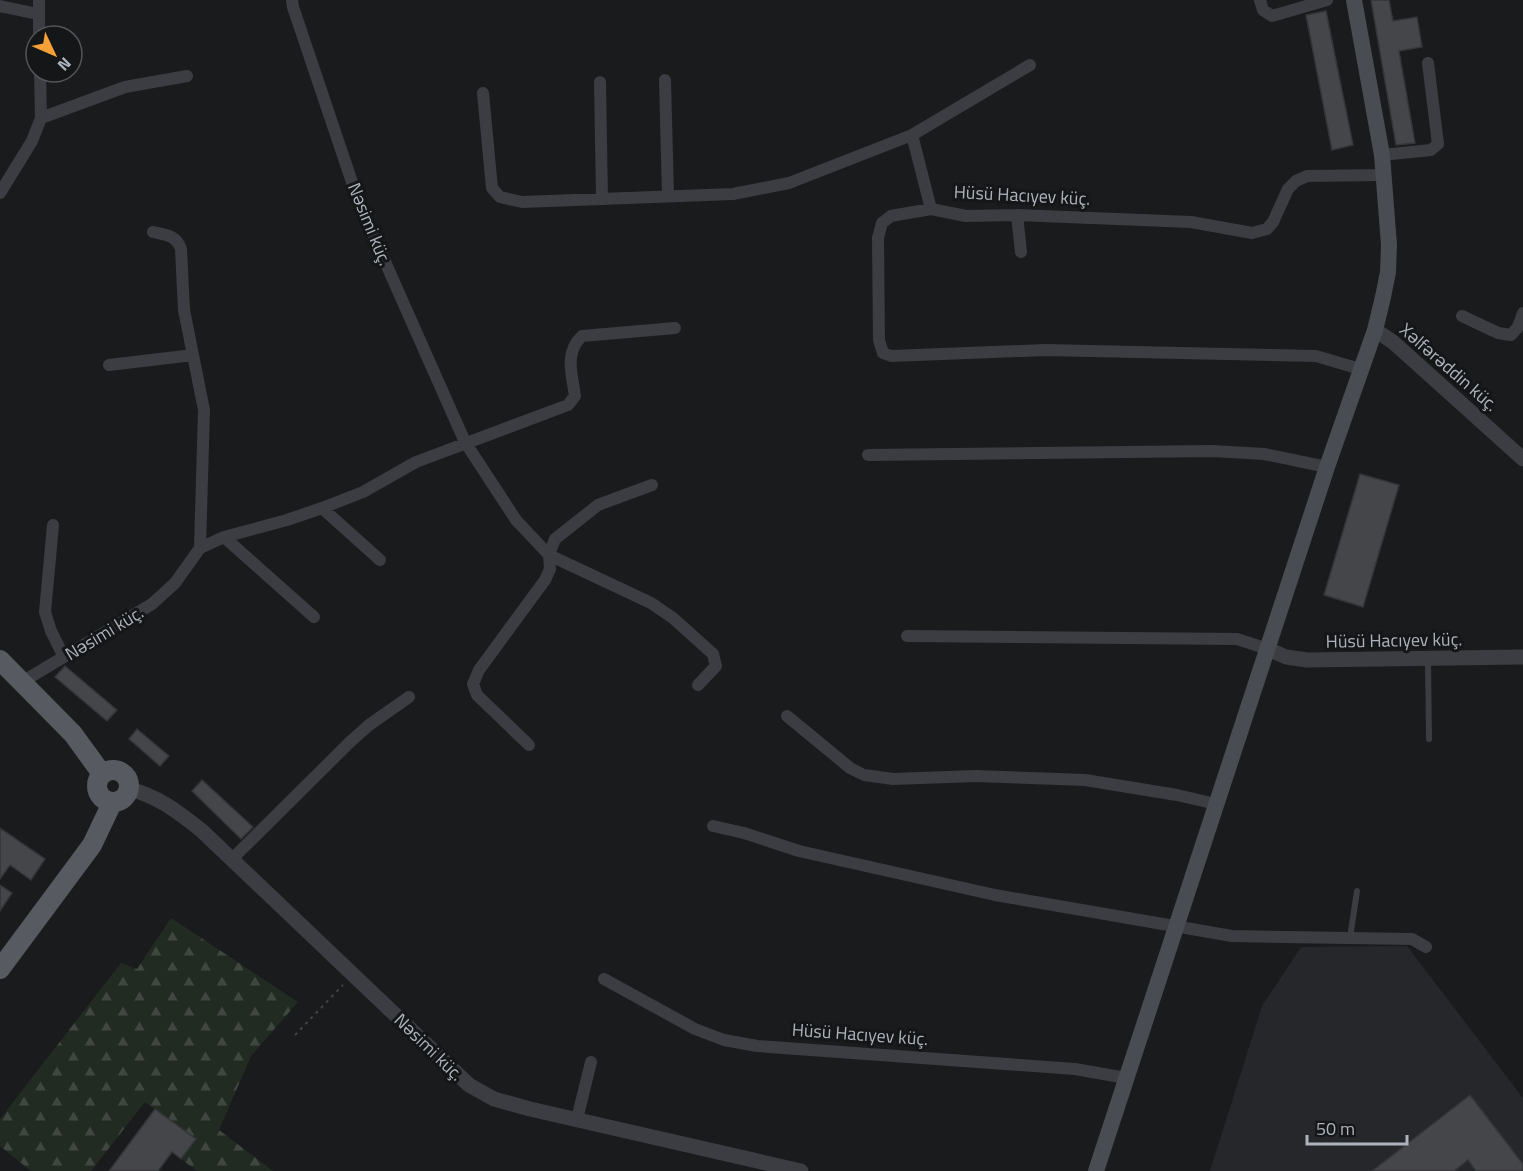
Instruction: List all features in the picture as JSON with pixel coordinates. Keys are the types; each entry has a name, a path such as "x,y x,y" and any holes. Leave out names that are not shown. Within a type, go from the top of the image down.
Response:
{"main road":[{"path":"1096,1171 1327,467 1375,330 1388,272 1389,245 1382,155 1354,0"},
{"path":"0,660 74,734 102,774"},
{"path":"110,770 124,775 129,789 120,801 112,803 105,801 96,788 102,774 110,770"},
{"path":"2,961 92,845 112,803"}],"street":[{"path":"38,24 39,0"},
{"name":"Nəsimi küç.","path":"292,0 359,203 465,442 516,520 549,555 651,603 673,618 713,654 716,666 698,685"},
{"path":"1260,0 1263,10 1272,16 1327,0"},
{"path":"0,6 38,14"},
{"path":"1382,155 1431,150 1438,144 1428,63"},
{"path":"483,93 492,188 500,197 522,202 733,194 789,183 912,135 1030,65"},
{"path":"41,118 125,87 188,76"},
{"path":"665,80 668,195"},
{"path":"600,82 602,198"},
{"path":"0,193 32,141 41,118 40,84"},
{"path":"912,135 931,209"},
{"name":"Hüsü Hacıyev küç.","path":"1360,369 1316,356 1045,350 891,356 883,353 879,340 879,238 882,223 891,216 931,209 966,216 1017,215 1191,222 1252,233 1267,229 1273,222 1288,189 1296,181 1307,176 1384,175"},
{"path":"1017,215 1021,252"},
{"path":"153,232 172,236 178,241 181,249 184,310 204,410 200,548"},
{"path":"1462,316 1498,333 1510,335 1518,327 1523,313"},
{"name":"Nəsimi küç.","path":"22,682 152,604 175,583 200,548 224,537 322,508 363,492 416,462 568,405 575,396 570,353 574,344 582,336 675,328"},
{"name":"Xəlfərəddin küç.","path":"1375,330 1393,342 1523,459"},
{"path":"109,365 193,355"},
{"path":"868,455 1213,451 1264,454 1327,467"},
{"path":"529,745 477,695 473,684 479,670 545,580 550,569 549,555 555,539 598,505 652,485"},
{"path":"322,508 380,560"},
{"path":"53,525 45,612 64,657"},
{"path":"224,537 314,617"},
{"name":"Hüsü Hacıyev küç.","path":"906,636 1237,639 1286,657 1307,660 1523,657"},
{"path":"232,859 350,742 369,725 409,697"},
{"path":"787,716 850,768 864,774 893,778 975,776 1084,780 1177,795 1216,804"},
{"name":"Nəsimi küç.","path":"129,789 147,793 167,804 201,830 469,1085 494,1099 530,1109 801,1171"},
{"path":"714,826 799,851 995,895 1232,936 1412,939 1426,947"},
{"name":"Hüsü Hacıyev küç.","path":"604,979 695,1029 724,1040 757,1046 1075,1069 1126,1078"},
{"path":"577,1119 591,1062"}],"lane":[{"path":"1428,659 1429,739"},
{"path":"1350,938 1357,891"}],"path":[{"path":"295,1035 354,974"}],"shaded area":[{"path":"1407,946 1523,1098 1523,1171 1210,1171 1262,1006 1301,947"}],"green space":[{"path":"171,918 298,1002 251,1056 219,1130 273,1171 197,1171 181,1159 196,1139 145,1102 91,1171 31,1171 0,1146 0,1119 121,963 137,969"}],"building":[{"path":"1371,0 1389,0 1393,21 1417,17 1422,47 1399,51 1415,143 1396,145"},
{"path":"1326,11 1353,145 1332,150 1306,15"},
{"path":"1360,474 1399,485 1363,607 1324,595"},
{"path":"65,666 117,710 107,721 55,677"},
{"path":"137,729 169,756 160,766 129,739"},
{"path":"202,780 253,827 241,839 192,791"},
{"path":"0,828 45,859 31,880 10,865 0,879"},
{"path":"0,885 12,893 0,911"},
{"path":"1470,1095 1523,1164 1523,1171 1476,1171 1468,1160 1454,1171 1372,1171"},
{"path":"155,1109 196,1139 181,1159 172,1152 158,1171 109,1171"}]}
